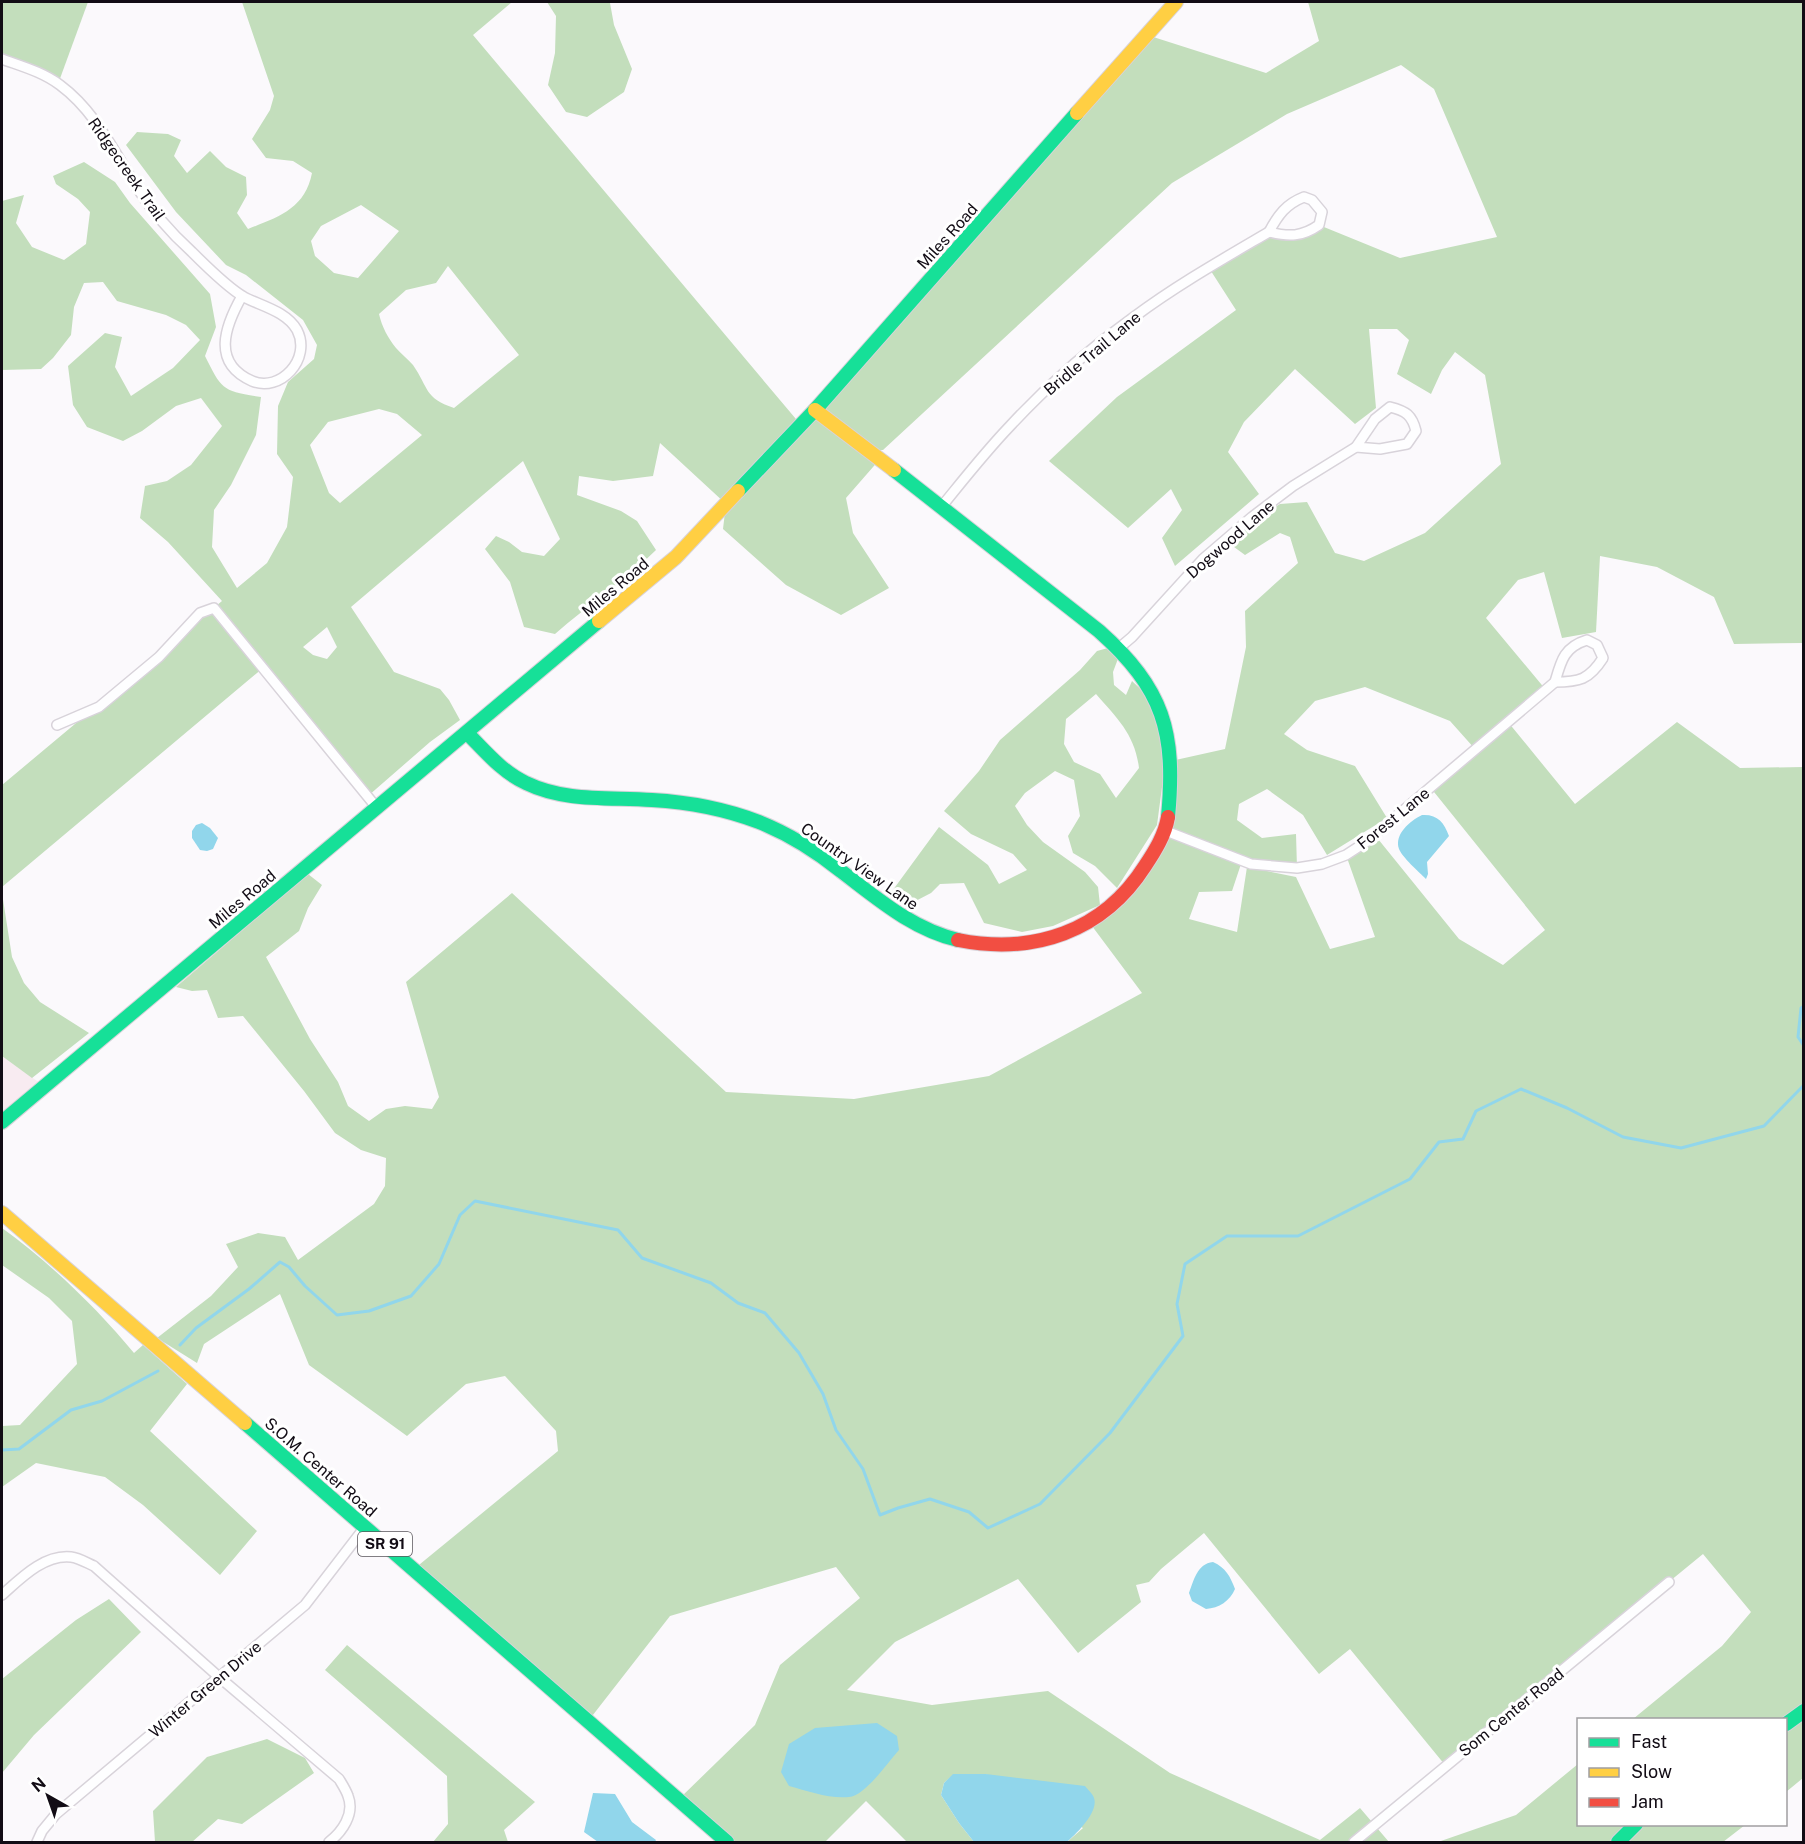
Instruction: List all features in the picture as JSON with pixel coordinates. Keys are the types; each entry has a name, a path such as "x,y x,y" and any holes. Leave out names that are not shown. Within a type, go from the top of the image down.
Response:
{"main road":[{"name":"Miles Road","path":"2,1122 676,557 815,410 1176,2"},
{"name":"Country View Lane","path":"467,733 522,782 552,794 668,801 720,810 751,819 783,833 816,853 889,907 924,929 964,942 1020,945 1080,927 1107,911 1131,887 1166,831 1171,795 1171,761 1166,723 1152,690 1119,648 942,506 815,410"},
{"name":"S.O.M. Center Road","path":"2,1213 679,1799 719,1840"},
{"path":"1787,1723 1803,1711"},
{"path":"1618,1842 1634,1826"}],"street":[{"name":"Ridgecreek Trail","path":"2,59 29,69 58,84 79,102 99,126 137,188 169,230 242,296 278,313 297,330 301,354 287,376 273,381 255,382 235,370 229,363 225,352 228,323 242,296"},
{"name":"Bridle Trail Lane","path":"942,506 1009,427 1045,391 1085,355 1132,318 1174,288 1269,232 1280,213 1292,201 1304,197 1312,200 1322,212 1319,225 1308,232 1296,236 1269,232"},
{"name":"Dogwood Lane","path":"1119,648 1132,637 1203,559 1293,486 1356,447 1375,419 1390,407 1404,410 1413,418 1416,431 1407,444 1380,449 1356,447"},
{"path":"57,725 99,707 159,657 195,617 214,608 377,808"},
{"name":"Forest Lane","path":"1166,831 1251,864 1297,868 1322,864 1346,855 1366,842 1555,682 1560,662 1574,645 1587,640 1597,645 1603,658 1596,669 1577,682 1555,682"},
{"name":"Winter Green Drive","path":"37,1842 42,1831 56,1814 305,1605 365,1527"},
{"path":"2,1595 29,1571 53,1560 71,1557 94,1566 339,1779 349,1798 349,1816 340,1834 329,1842"},
{"name":"Som Center Road","path":"1354,1842 1669,1582"}],"shaded area":[{"path":"2,1056 44,1086 2,1122"}],"green space":[{"path":"2,2 88,2 58,84 2,59"},
{"path":"242,2 512,2 473,35 801,425 1147,35 1266,73 1319,41 1308,2 1803,2 1803,643 1734,644 1714,597 1657,567 1600,556 1596,632 1562,638 1544,572 1518,580 1486,618 1546,690 1508,722 1575,804 1677,722 1740,768 1803,767 1803,1778 1787,1791 1787,1718 1634,1718 1722,1646 1751,1612 1703,1554 1445,1765 1350,1649 1319,1674 1204,1533 1149,1582 1136,1585 1141,1602 1078,1653 1018,1579 895,1642 847,1690 932,1705 1048,1691 1170,1773 1320,1840 1360,1808 1389,1842 1067,1842 1083,1828 986,1774 954,1774 944,1783 941,1795 974,1842 907,1842 866,1801 825,1842 727,1842 679,1799 755,1725 780,1665 860,1598 836,1567 670,1616 589,1720 414,1569 558,1451 556,1431 505,1376 466,1384 407,1436 309,1365 280,1294 204,1344 197,1363 157,1338 211,1296 238,1267 226,1244 258,1233 285,1237 298,1260 374,1204 385,1186 386,1158 361,1150 335,1133 243,1016 218,1018 207,990 192,991 176,987 308,874 322,885 308,908 299,931 266,957 310,1039 338,1082 348,1106 369,1121 386,1109 405,1106 432,1109 439,1097 406,982 512,893 726,1092 854,1099 989,1076 1142,993 1089,922 1107,911 1166,831 1171,761 1225,749 1246,647 1245,611 1298,563 1290,537 1280,533 1245,555 1230,544 1250,522 1280,504 1307,502 1335,553 1364,561 1425,533 1501,464 1485,375 1455,352 1442,370 1431,394 1397,374 1409,340 1397,329 1369,329 1376,408 1355,424 1295,369 1244,422 1228,452 1259,494 1175,566 1162,538 1182,510 1171,489 1128,528 1049,461 1117,397 1236,310 1209,268 1269,232 1282,235 1319,225 1400,258 1497,237 1434,89 1401,65 1287,114 1172,183 883,450 869,450 880,459 846,498 853,533 889,588 841,615 786,585 723,529 726,504 660,443 653,476 613,481 579,476 577,495 621,511 637,521 656,550 555,634 524,627 510,582 485,549 496,536 522,552 544,556 560,539 523,461 351,607 394,672 440,689 460,720 430,742 368,796 263,668 2,887 2,785 222,601 168,542 140,518 145,486 167,481 191,465 222,426 201,398 176,406 142,431 123,441 87,427 73,405 68,366 105,333 122,337 115,367 131,396 173,368 200,340 186,325 166,315 117,301 103,282 84,283 74,307 71,335 41,369 2,370 2,201 24,195 16,223 32,247 64,260 86,244 90,212 78,199 56,184 53,176 84,162 115,182 130,203 210,294 216,327 205,356 215,376 225,387 238,393 261,397 256,435 231,485 214,510 212,547 237,588 267,563 287,527 293,477 277,454 278,406 288,382 314,359 317,345 303,320 246,275 226,265 176,212 126,145 137,132 168,134 181,140 174,156 187,173 210,151 226,167 246,177 247,195 237,213 248,229 280,216 297,203 312,173 293,161 266,158 252,139 270,110 274,96","holes":["361,205 399,231 358,278 334,273 315,256 311,241 321,226","448,266 519,355 454,408 437,400 428,391 413,365 390,340 379,314 406,290 436,283","379,409 397,414 422,435 340,503 329,493 310,445 328,422","327,627 337,647 327,659 313,655 303,647","1365,687 1450,721 1475,749 1430,787 1545,930 1503,965 1459,939 1374,834 1346,855 1375,937 1330,949 1296,877 1247,867 1237,932 1189,919 1199,892 1232,891 1242,861 1297,868 1296,834 1262,838 1237,820 1239,804 1267,789 1303,815 1327,855 1387,818 1355,766 1307,750 1284,734 1315,701"]},
{"path":"547,2 611,2 614,25 632,69 624,92 587,117 566,112 548,85 555,53 556,16"},
{"path":"1108,648 1119,656 1113,672 1114,685 1126,695 1132,681 1149,697 1166,757 1157,825 1117,888 1095,866 1073,853 1068,836 1080,816 1074,780 1055,771 1025,793 1015,806 1027,825 1043,842 1085,872 1098,887 1100,905 1053,926 1022,932 984,923 964,883 940,884 931,893 906,906 890,894 939,827 988,865 999,884 1027,870 1013,854 971,834 944,811 979,771 1000,740 1080,670 1097,651","holes":["1096,694 1124,728 1137,756 1139,768 1116,798 1100,774 1074,762 1064,744 1066,719"]},
{"path":"2,893 12,957 24,983 40,1002 89,1033 32,1078 2,1056"},
{"path":"2,1228 37,1255 71,1286 134,1353 143,1345 187,1384 150,1431 257,1531 220,1575 143,1505 105,1477 36,1463 2,1487 2,1426 20,1425 77,1364 72,1321 49,1298 2,1265"},
{"path":"109,1599 141,1632 34,1735 2,1773 2,1679 76,1620"},
{"path":"347,1645 535,1802 504,1830 508,1842 433,1842 448,1824 447,1776 325,1670"},
{"path":"267,1739 305,1758 314,1773 242,1824 218,1819 192,1842 155,1842 153,1811 207,1757"},
{"path":"1577,1765 1577,1826 1744,1826 1723,1842 1438,1842 1516,1815"}],"water":[{"path":"1422,815 1432,816 1439,820 1449,836 1427,862 1426,879 1404,856 1398,843 1404,829"},
{"path":"202,823 210,828 218,838 213,849 207,851 200,850 192,838 192,831 196,825"},
{"path":"1213,1562 1227,1573 1235,1589 1224,1603 1206,1609 1192,1601 1189,1593 1200,1569"},
{"path":"877,1723 897,1736 899,1750 862,1791 849,1797 834,1797 789,1786 781,1772 789,1744 815,1728"},
{"path":"953,1774 986,1774 1085,1786 1093,1796 1095,1804 1086,1822 1067,1842 974,1842 941,1795 944,1783"},
{"path":"593,1793 615,1794 632,1822 656,1840 655,1842 598,1842 584,1832"}],"waterway":[{"path":"1804,1006 1801,1008 1798,1037 1804,1046"},
{"path":"180,1345 196,1328 249,1289 280,1262 289,1267 305,1286 337,1315 369,1311 411,1296 439,1264 460,1215 475,1201 618,1230 642,1258 711,1283 738,1303 765,1313 799,1353 823,1394 836,1430 863,1469 880,1515 930,1499 969,1512 988,1528 1040,1504 1110,1433 1183,1336 1177,1304 1185,1264 1227,1236 1298,1236 1410,1179 1439,1142 1463,1139 1476,1111 1521,1089 1567,1108 1623,1137 1681,1148 1764,1126 1804,1085"},
{"path":"2,1450 19,1449 71,1410 102,1401 158,1371"}],"traffic: fast":[{"path":"738,491 815,410 1077,113"},
{"path":"894,470 1099,631 1121,652 1138,673 1152,693 1167,736 1170,760 1168,817"},
{"path":"2,1122 599,621"},
{"path":"467,733 509,773 541,789 572,796 693,804 733,813 759,822 812,850 911,921 958,940"},
{"path":"245,1423 727,1842"},
{"path":"1787,1723 1804,1711"},
{"path":"1618,1842 1634,1826"}],"traffic: slow":[{"path":"1077,113 1176,2"},
{"path":"815,410 894,470"},
{"path":"599,621 676,557 738,491"},
{"path":"2,1213 245,1423"}],"traffic: jam":[{"path":"958,940 986,944 1039,941 1087,922 1109,908 1128,889 1156,849 1168,817"}]}
